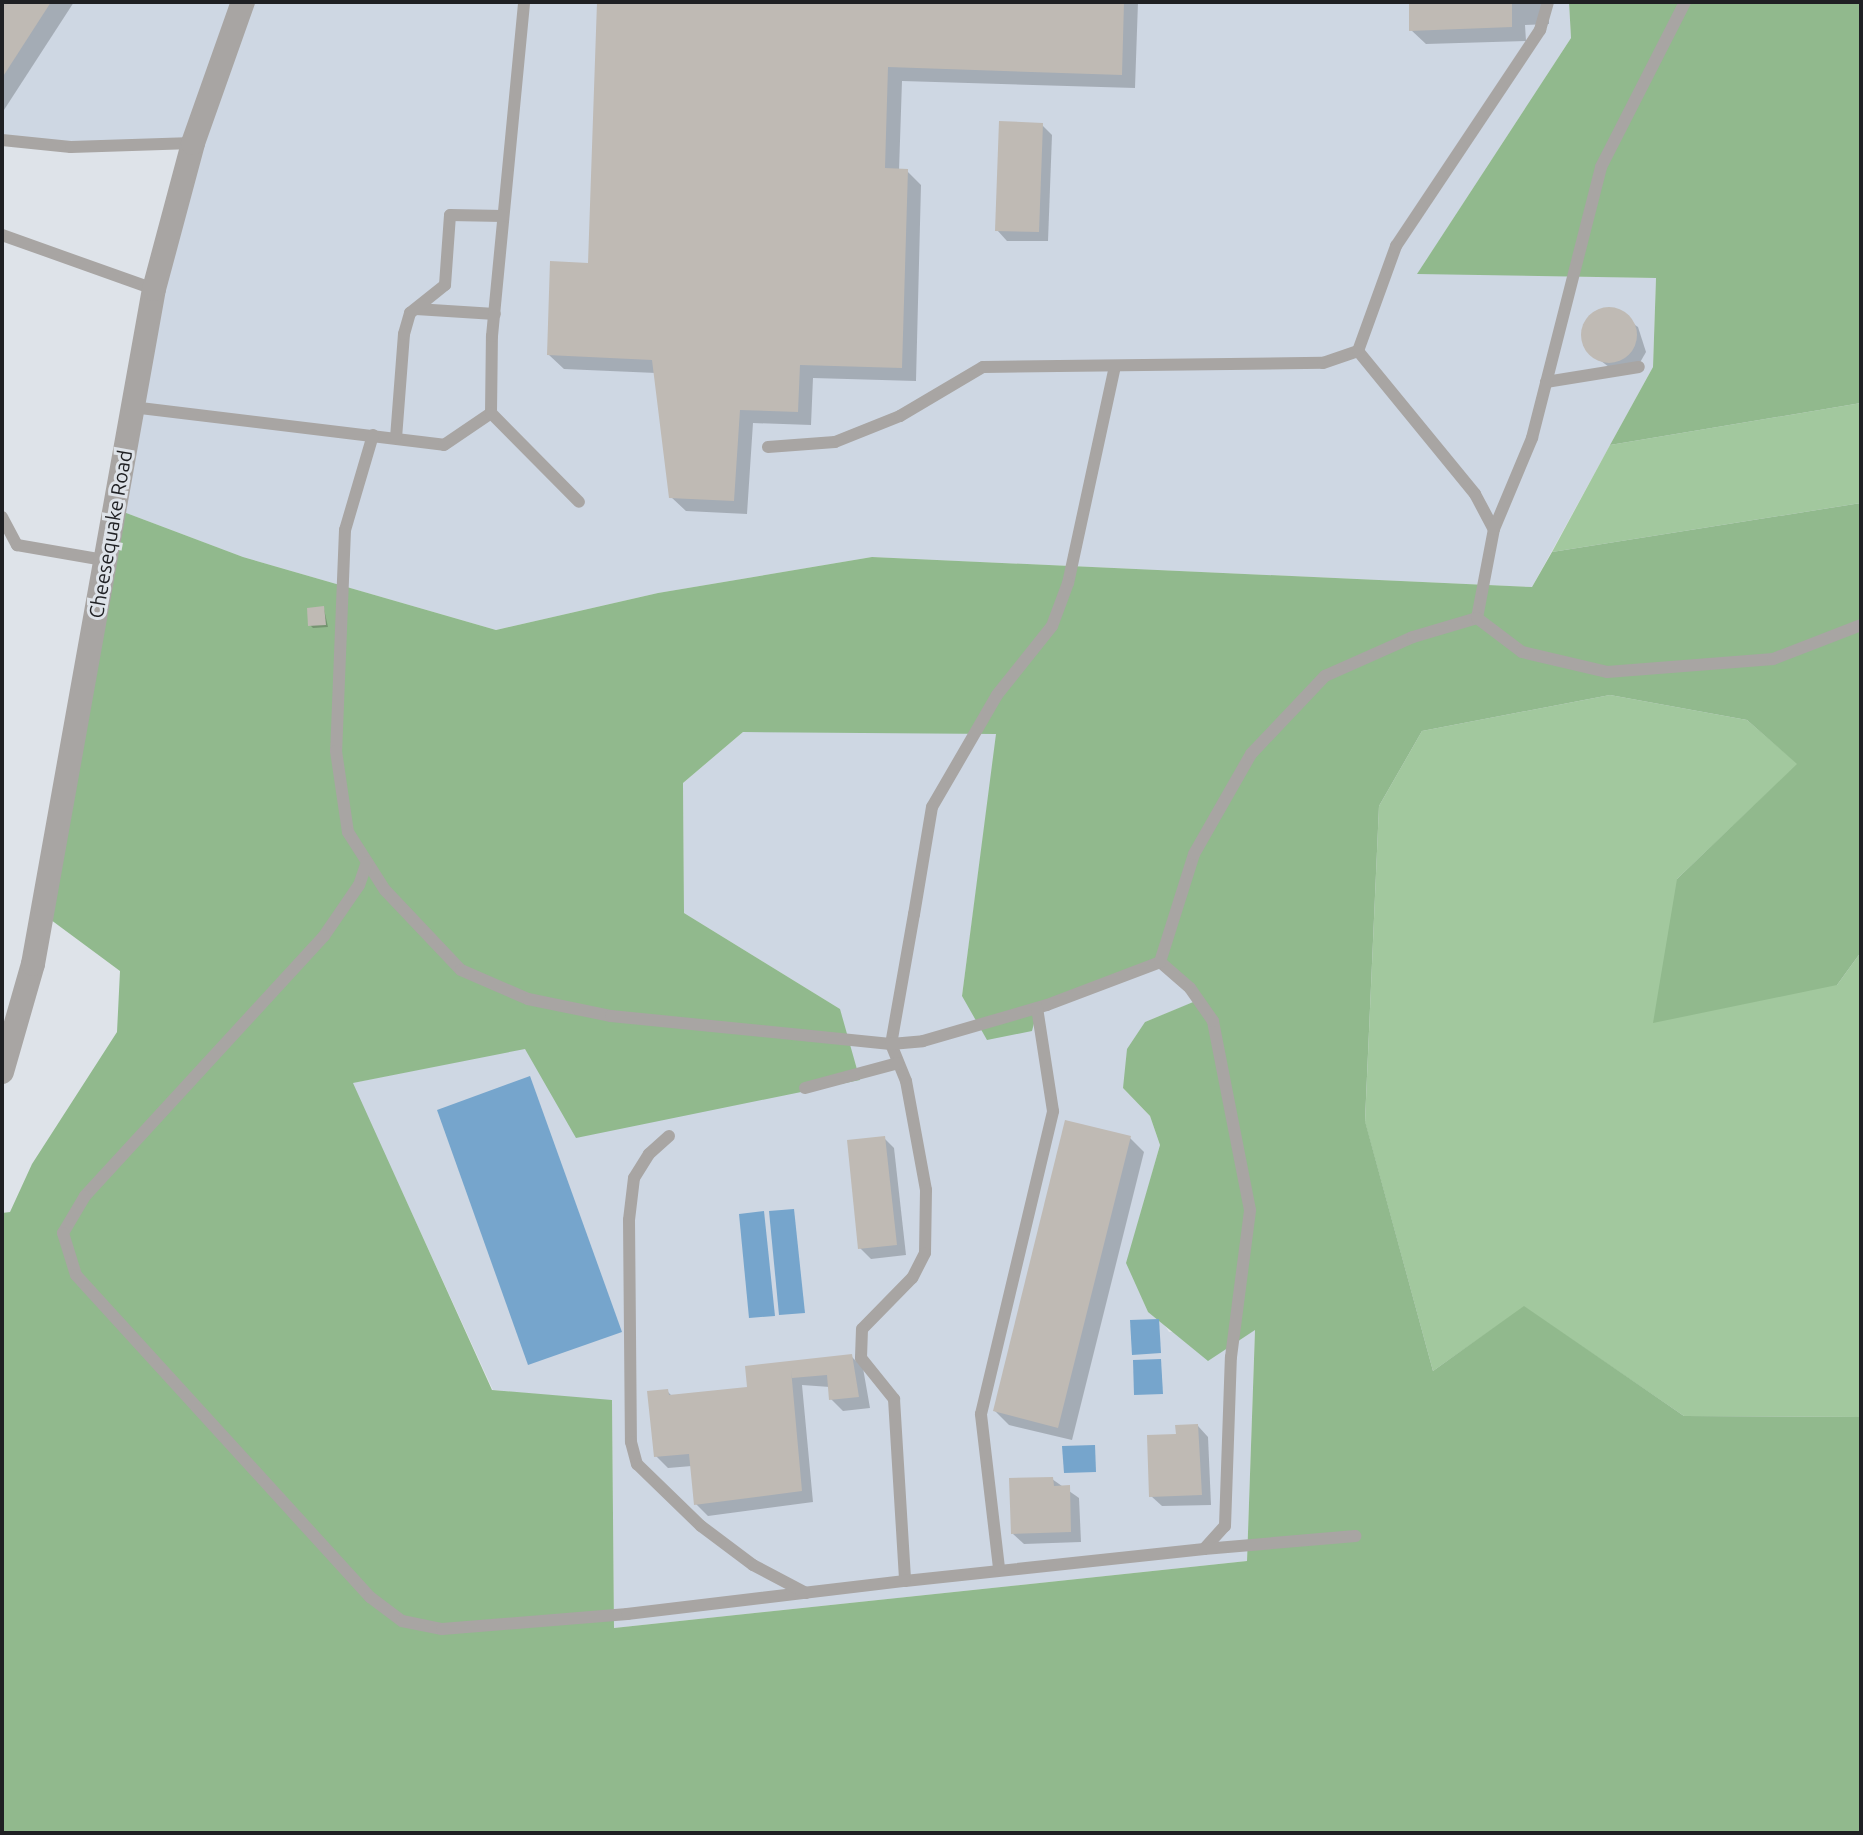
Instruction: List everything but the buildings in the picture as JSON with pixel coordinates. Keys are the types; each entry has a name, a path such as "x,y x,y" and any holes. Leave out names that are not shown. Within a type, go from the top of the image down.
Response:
{"street":[{"name":"Cheesequake Road","path":"2,1072 33,964 154,289 193,143 243,2"}],"lane":[{"path":"524,2 495,314 491,413 579,502"},
{"path":"1358,351 1396,246 1540,30 1548,2"},
{"path":"1477,618 1494,529 1532,438 1601,167 1685,2"},
{"path":"2,140 71,147 193,143"},
{"path":"396,438 404,334 416,309 445,285 450,215 503,216"},
{"path":"2,235 154,289"},
{"path":"416,309 495,314"},
{"path":"768,447 835,442 900,416 983,367 1323,363 1358,351"},
{"path":"1358,351 1475,494 1494,529"},
{"path":"905,1581 894,1399 861,1358 862,1329 912,1278 925,1253 926,1190 891,1044 932,807 997,695 1052,626 1068,583 1115,366"},
{"path":"1546,382 1639,367"},
{"path":"132,407 444,445 491,413"},
{"path":"373,435 345,530 336,751 348,832 385,890 461,970 528,999 611,1016 891,1044 923,1041 1037,1008 1160,962"},
{"path":"2,517 17,545 104,560"},
{"path":"1477,618 1522,652 1607,672 1773,659 1861,625"},
{"path":"1160,962 1194,854 1251,754 1325,676 1413,637 1477,618"},
{"path":"367,862 359,885 324,936 85,1196 63,1233 76,1275 370,1597 402,1621 442,1629 806,1593 999,1568 1355,1536"},
{"path":"1160,962 1190,988 1213,1021 1250,1210 1231,1357 1225,1526 1204,1549"},
{"path":"999,1568 981,1414 1053,1111 1037,1008"},
{"path":"805,1088 898,1063"},
{"path":"669,1136 649,1154 634,1178 629,1220 631,1442 637,1464 701,1526 753,1565 806,1593"}],"shaded area":[{"path":"2,2 1569,2 1571,38 1418,273 1656,278 1653,367 1532,587 872,557 658,593 496,630 243,557 113,508 192,144 2,142"},
{"path":"743,732 997,733 962,996 1037,1008 1160,962 1199,1000 1145,1022 1123,1088 1150,1116 1160,1145 1127,1263 1148,1312 1160,1318 1169,1332 1255,1329 1247,1561 614,1628 612,1401 493,1390 352,1083 525,1048 840,1009 684,913 683,783"}],"green space":[{"path":"1569,2 1861,2 1861,403 1610,445 1653,367 1656,278 1417,274 1571,38"},
{"path":"1861,403 1861,503 1552,552 1610,445"},
{"path":"1861,503 1861,952 1837,985 1653,1023 1677,879 1797,764 1747,720 1610,695 1422,731 1379,806 1365,1121 1433,1371 1524,1306 1684,1416 1861,1417 1861,1833 2,1833 2,1213 10,1212 32,1164 117,1032 120,971 43,914 113,508 243,557 496,630 658,593 872,557 1532,587 1552,552","holes":["743,732 996,734 962,996 987,1040 1032,1031 1038,1008 1160,962 1198,1000 1145,1022 1127,1049 1123,1088 1150,1116 1160,1145 1126,1263 1148,1312 1208,1361 1255,1330 1247,1561 614,1628 612,1400 492,1390 353,1083 525,1049 576,1138 860,1080 840,1009 684,913 683,783"]},
{"path":"1610,695 1747,720 1798,764 1677,879 1837,985 1861,952 1861,1417 1684,1416 1524,1307 1433,1371 1365,1122 1379,806 1422,731"}],"water":[{"path":"530,1076 622,1332 528,1365 437,1110"},
{"path":"794,1209 805,1313 779,1315 769,1211"},
{"path":"764,1211 775,1316 749,1318 739,1214"},
{"path":"1159,1319 1161,1353 1132,1355 1130,1320"},
{"path":"1161,1359 1163,1394 1134,1395 1133,1360"},
{"path":"1095,1445 1096,1472 1064,1473 1062,1446"}]}
